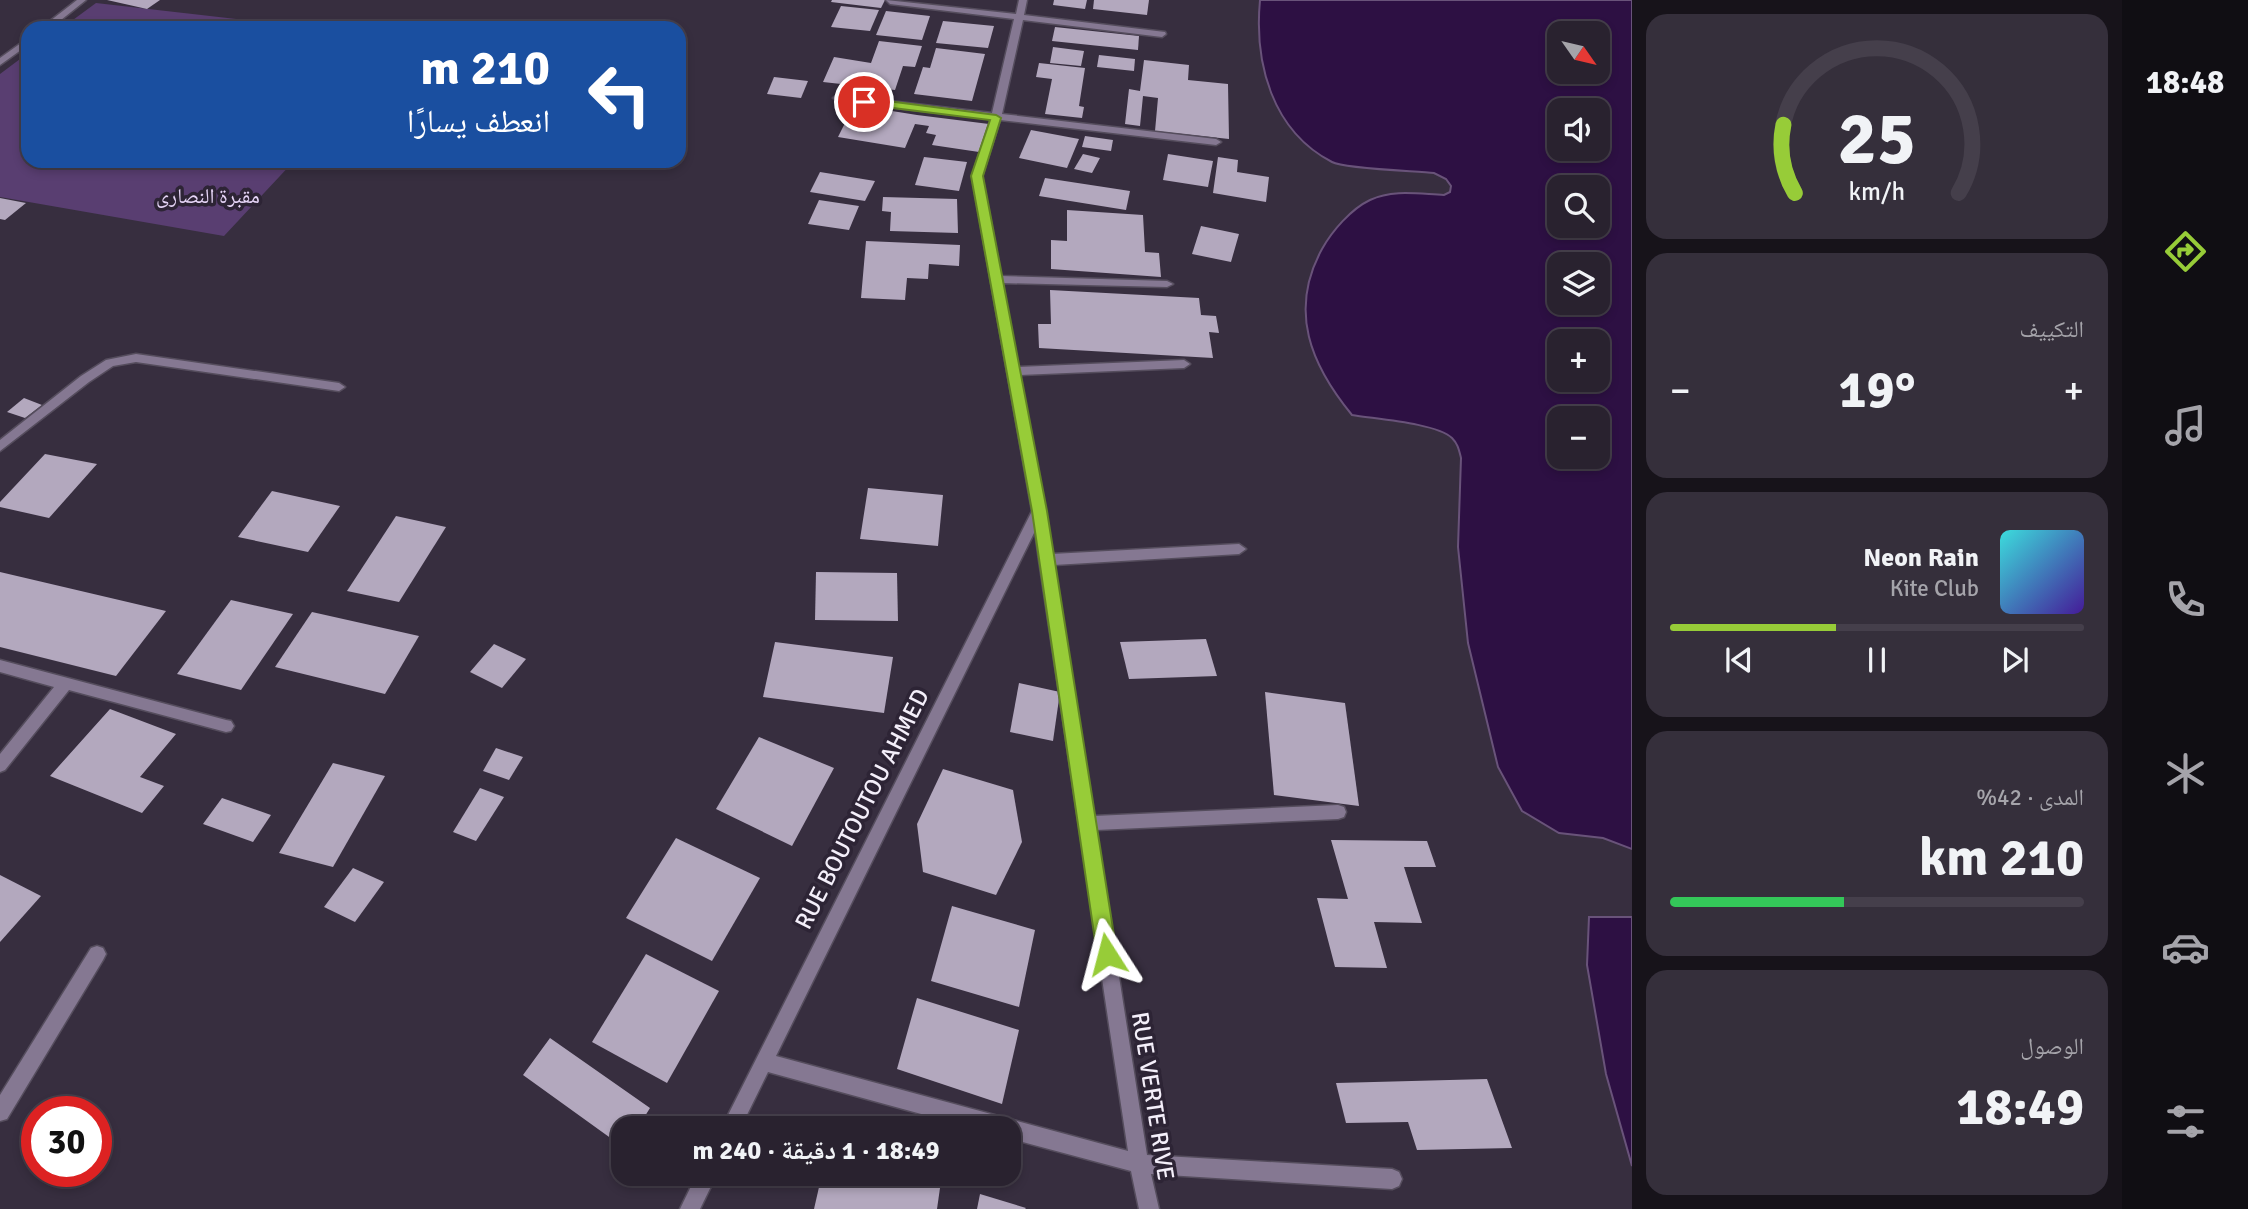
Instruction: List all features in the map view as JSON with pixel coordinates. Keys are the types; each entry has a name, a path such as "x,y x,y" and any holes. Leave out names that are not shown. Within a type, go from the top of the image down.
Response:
{"street":[{"path":"54,21 82,0"},
{"name":"RUE VERTE RIVE","path":"1023,0 996,118 977,176 1039,511 1139,1164 1149,1209"},
{"path":"890,1 1162,34"},
{"path":"0,62 21,46"},
{"path":"838,98 1216,142"},
{"path":"996,279 1167,284"},
{"path":"0,447 85,379 110,363 136,358 339,387"},
{"path":"1013,371 1184,364"},
{"name":"RUE BOUTOUTOU AHMED","path":"736,1116 1039,511"},
{"path":"1046,560 1239,549"},
{"path":"0,667 226,726"},
{"path":"0,765 66,683"},
{"path":"1087,823 1339,811"},
{"path":"0,1112 97,954"},
{"path":"763,1061 1139,1164 1392,1179"},
{"path":"690,1209 701,1186"}],"green space":[{"path":"96,3 255,21 72,21"},
{"name":"مقبرة النصارى","path":"21,58 21,168 287,168 224,236 0,197 0,74"}],"shaded area":[{"path":"1260,0 1632,0 1632,849 1603,838 1559,833 1522,811 1498,767 1468,643 1458,547 1461,458 1457,445 1452,438 1433,429 1405,422 1352,415 1325,377 1309,336 1307,294 1312,272 1326,242 1343,221 1363,204 1388,194 1444,195 1450,192 1451,186 1446,179 1434,173 1339,164 1311,149 1281,114 1264,71 1260,48"},
{"path":"1589,917 1632,917 1632,1166 1606,1074 1587,965"}],"building":[{"path":"107,0 160,0 147,9"},
{"path":"885,0 881,8 831,2"},
{"path":"1054,0 1087,0 1085,9 1053,5"},
{"path":"1094,0 1149,0 1147,15 1093,9"},
{"path":"841,6 879,10 870,31 831,27"},
{"path":"886,11 930,16 922,40 876,35"},
{"path":"943,21 994,26 988,48 936,43"},
{"path":"1055,27 1139,36 1138,50 1052,41"},
{"path":"879,41 922,46 915,67 903,66 895,90 823,82 834,57 871,63"},
{"path":"1053,47 1084,51 1081,66 1050,63"},
{"path":"936,48 985,54 972,101 914,94 923,67 930,68"},
{"path":"1099,55 1135,59 1134,71 1097,67"},
{"path":"1144,60 1189,65 1188,80 1228,84 1229,139 1155,131 1158,98 1143,96 1140,126 1125,124 1129,89 1140,91"},
{"path":"1039,63 1085,68 1079,106 1084,107 1082,118 1045,114 1052,79 1036,77"},
{"path":"774,77 808,81 801,98 767,94"},
{"path":"854,105 989,124 979,152 932,145 936,135 926,133 929,126 915,124 905,148 838,137"},
{"path":"1031,130 1079,139 1067,168 1019,158"},
{"path":"1085,136 1113,140 1111,151 1082,147"},
{"path":"1083,154 1100,158 1092,173 1074,169"},
{"path":"1168,154 1213,161 1208,187 1163,180"},
{"path":"924,157 967,162 959,191 915,185"},
{"path":"1218,157 1238,160 1237,172 1269,177 1266,202 1213,193"},
{"path":"820,172 875,181 865,201 810,192"},
{"path":"1045,178 1130,191 1126,210 1039,196"},
{"path":"883,197 957,199 958,233 890,231 891,212 882,211"},
{"path":"0,198 26,203 5,220 0,219"},
{"path":"819,200 859,206 849,230 808,224"},
{"path":"1067,210 1143,215 1145,252 1159,253 1161,277 1051,269 1051,240 1067,241"},
{"path":"1201,226 1239,234 1231,262 1192,254"},
{"path":"866,241 960,245 959,266 929,264 928,279 907,278 905,300 861,298"},
{"path":"1050,290 1199,298 1201,315 1216,316 1219,333 1209,332 1213,358 1039,348 1038,324 1051,324"},
{"path":"24,398 42,405 25,418 7,412"},
{"path":"45,454 97,464 49,518 0,507 0,502"},
{"path":"868,488 943,495 938,546 860,539"},
{"path":"272,491 340,506 308,552 238,537"},
{"path":"396,516 446,527 399,602 347,591"},
{"path":"0,572 166,611 116,676 0,647"},
{"path":"816,572 897,573 898,621 815,620"},
{"path":"231,600 293,614 241,690 177,674"},
{"path":"312,612 419,636 385,694 275,667"},
{"path":"1206,639 1217,676 1129,679 1120,642"},
{"path":"775,642 893,657 884,713 763,697"},
{"path":"494,644 526,659 502,688 470,672"},
{"path":"1019,683 1060,692 1053,741 1010,732"},
{"path":"1265,692 1345,703 1359,806 1274,795"},
{"path":"110,709 176,734 140,777 164,786 142,813 50,776"},
{"path":"759,737 834,768 792,846 716,809"},
{"path":"496,748 523,757 509,780 483,771"},
{"path":"333,763 385,776 333,867 279,853"},
{"path":"943,769 1013,790 1022,842 996,895 923,872 917,824"},
{"path":"480,788 504,797 476,841 453,832"},
{"path":"222,798 271,815 253,842 203,824"},
{"path":"676,838 760,878 712,961 626,918"},
{"path":"1331,840 1427,841 1436,867 1404,867 1422,923 1374,922 1387,968 1335,967 1317,898 1348,899"},
{"path":"353,868 384,882 355,922 324,907"},
{"path":"0,875 41,896 0,942"},
{"path":"952,906 1035,930 1019,1007 931,981"},
{"path":"646,954 719,991 667,1083 592,1042"},
{"path":"917,998 1019,1030 1002,1104 897,1069"},
{"path":"550,1038 650,1108 645,1116 611,1116 611,1138 523,1075"},
{"path":"1487,1079 1512,1148 1417,1150 1408,1122 1346,1123 1336,1083"},
{"path":"819,1186 940,1186 937,1209 814,1209"},
{"path":"980,1194 1026,1208 977,1209"}],"route":[{"path":"864,102 996,118 977,176 1039,511 1107,954"}]}
